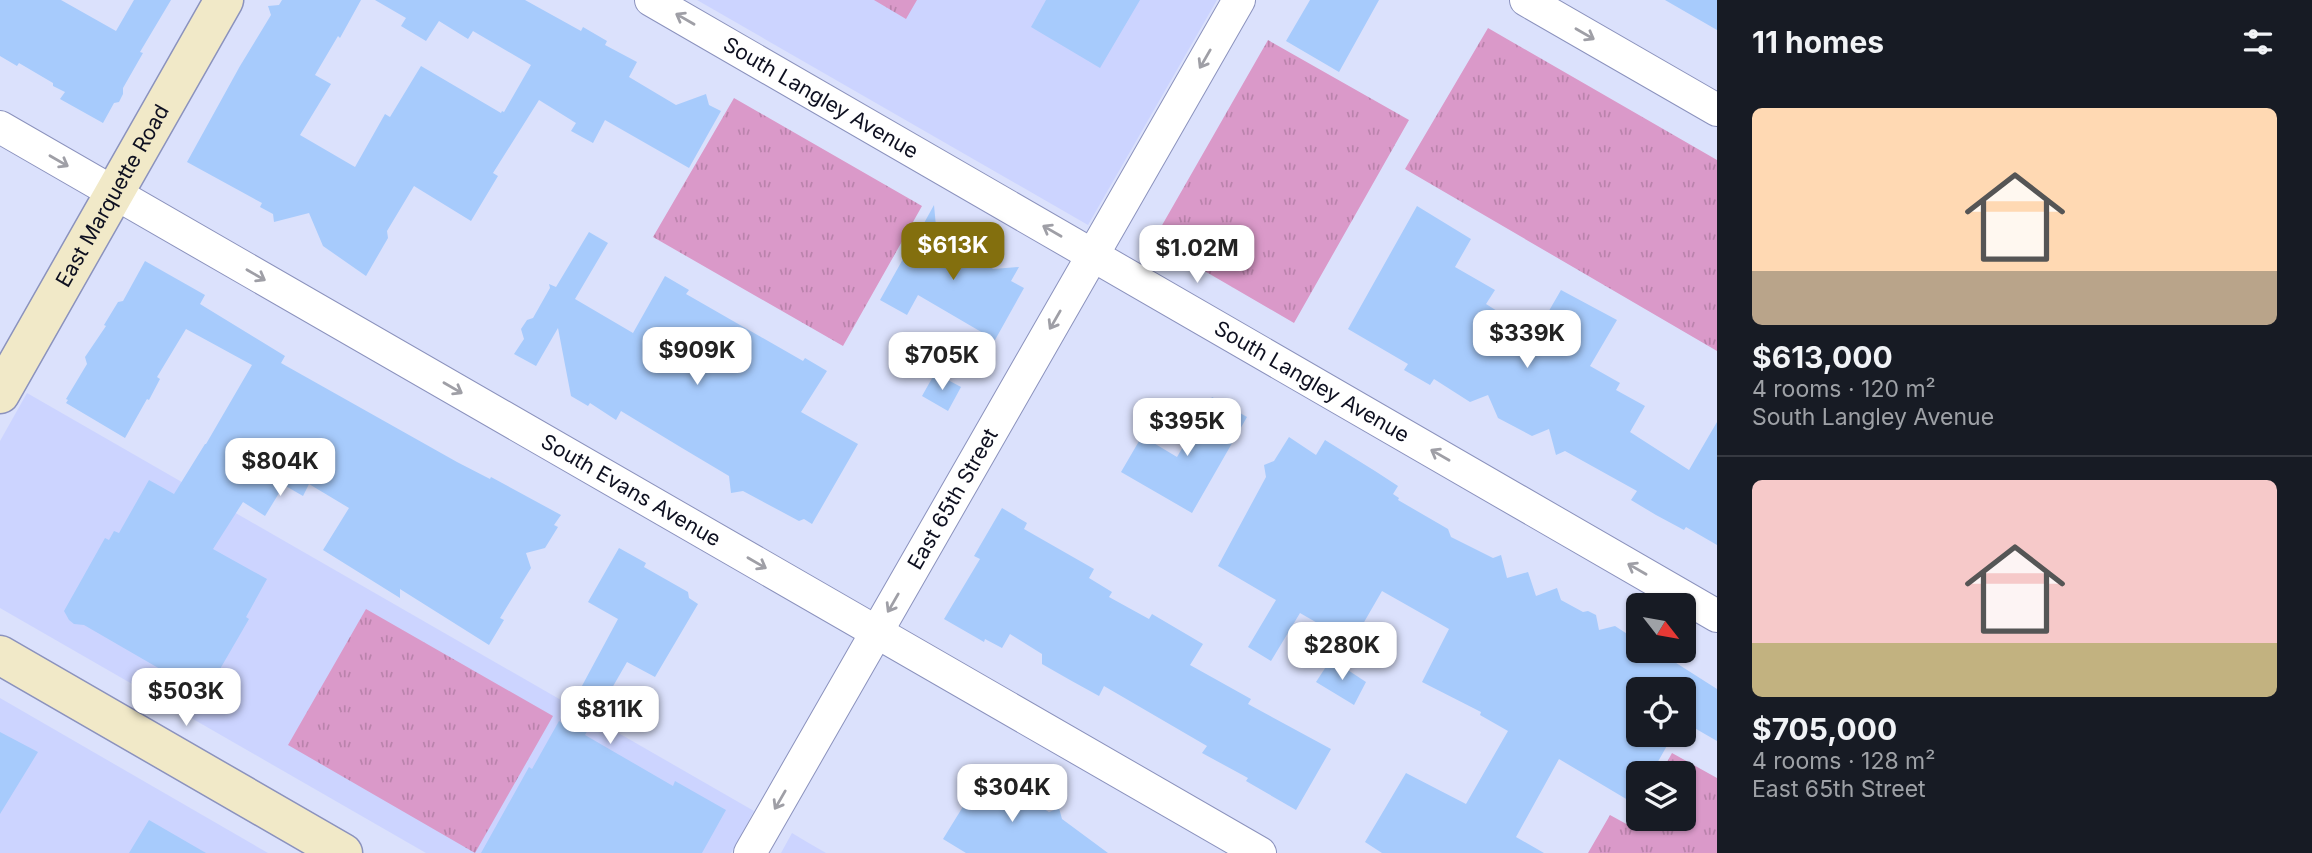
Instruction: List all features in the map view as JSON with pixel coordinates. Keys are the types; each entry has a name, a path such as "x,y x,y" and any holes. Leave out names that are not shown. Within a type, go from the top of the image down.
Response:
{"street":[{"name":"East Marquette Road","path":"0,394 224,0"},
{"name":"South Langley Avenue","path":"651,0 1717,615"},
{"name":"East 65th Street","path":"750,853 1239,0"},
{"path":"1526,0 1717,110"},
{"name":"South Evans Avenue","path":"0,127 1260,853"},
{"path":"0,655 342,853"}],"shaded area":[{"path":"697,0 1217,0 1088,225"},
{"path":"27,393 754,811 731,853 426,853 0,608 0,441"},
{"path":"0,698 268,853 0,853"},
{"path":"792,833 807,842 826,853 781,853"}],"green space":[{"path":"874,0 917,0 906,19"},
{"path":"1488,28 1717,160 1717,351 1405,169"},
{"path":"1268,40 1409,120 1294,323 1153,241"},
{"path":"734,98 922,206 843,346 653,237"},
{"path":"366,609 553,716 475,853 288,745"},
{"path":"1672,753 1686,761 1668,761"},
{"path":"1696,766 1717,778 1717,853 1588,853 1610,815 1626,824 1626,831 1696,831"}],"building":[{"path":"0,0 61,0 116,31 134,0 171,0 140,52 143,53 123,88 119,102 114,103 103,123 60,99 65,92 53,86 53,83 19,63 17,66 0,56"},
{"path":"282,0 361,0 315,75 331,84 300,135 355,167 385,114 390,117 421,66 501,113 531,65 473,31 468,39 439,21 426,41 401,26 406,18 375,0 525,0 581,31 583,27 607,41 605,45 637,62 629,77 676,105 706,94 709,105 721,111 689,168 605,120 593,143 571,131 576,123 539,100 493,173 498,176 471,221 414,186 387,231 388,238 366,276 323,246 309,213 274,222 273,214 260,207 262,203 187,162 271,15 268,6 279,5"},
{"path":"1046,0 1140,0 1100,68 1031,27"},
{"path":"1310,0 1379,0 1339,72 1286,41"},
{"path":"1665,0 1717,0 1717,30"},
{"path":"934,205 937,237 968,254 980,255 993,269 1019,267 1011,281 1024,288 995,340 918,295 907,315 880,300 903,259 902,254 907,244 913,243"},
{"path":"1417,206 1471,239 1455,267 1495,290 1486,304 1535,335 1561,290 1617,320 1590,366 1620,383 1616,390 1645,406 1630,432 1689,470 1717,422 1717,545 1631,500 1637,491 1565,451 1556,455 1549,429 1532,436 1498,418 1488,395 1470,402 1434,379 1430,385 1404,370 1408,364 1348,329"},
{"path":"589,232 608,243 575,299 633,333 665,276 689,290 686,294 803,361 805,358 827,371 801,412 858,444 812,524 804,519 799,521 743,491 731,493 729,476 621,411 616,420 590,403 588,406 571,396 558,328 536,366 514,354 524,339 521,329 527,320 533,318 550,288 549,284 556,287"},
{"path":"145,261 205,295 200,304 285,356 281,363 457,462 561,515 554,525 558,527 545,548 526,553 531,568 500,618 504,620 489,645 400,589 400,598 323,550 349,508 309,484 303,496 284,485 265,516 243,502 213,549 267,579 246,617 249,619 205,695 84,625 74,624 69,620 64,611 105,538 109,540 114,531 119,533 149,480 174,494 252,365 186,329 157,377 160,379 149,400 147,399 125,438 66,403 87,364 85,357 118,302 123,301"},
{"path":"935,373 961,387 948,411 922,396"},
{"path":"1212,397 1247,417 1192,513 1121,472 1142,436 1177,457"},
{"path":"1289,437 1316,455 1325,440 1375,471 1398,486 1393,494 1398,500 1448,529 1451,537 1493,558 1501,555 1507,578 1528,572 1536,596 1557,588 1561,600 1583,612 1596,615 1599,630 1615,626 1626,633 1626,663 1676,663 1717,689 1717,741 1696,729 1696,677 1626,677 1626,747 1666,747 1658,761 1626,761 1626,799 1559,759 1516,837 1544,853 1382,853 1365,842 1406,773 1466,804 1508,731 1480,715 1481,712 1422,682 1449,629 1382,591 1352,643 1300,613 1271,661 1248,647 1276,600 1218,566 1266,477 1264,465 1274,461"},
{"path":"1002,508 1027,523 1024,529 1094,569 1089,578 1112,592 1109,597 1149,619 1152,614 1203,644 1190,665 1251,699 1248,704 1331,749 1296,810 1246,781 1248,778 1202,753 1207,746 1104,686 1099,696 1042,664 1042,654 1010,634 1002,648 985,639 984,642 944,619 980,559 974,556"},
{"path":"619,548 646,563 644,567 688,592 689,598 698,604 655,677 627,662 585,735 673,786 675,781 726,810 702,853 481,853 529,767 532,769 559,721 562,723 618,619 588,602"},
{"path":"1331,659 1366,682 1354,705 1316,682"},
{"path":"0,732 38,752 0,814"},
{"path":"980,771 1049,812 1059,808 1062,819 1108,853 966,853 943,839 964,805 963,799"},
{"path":"149,820 206,853 129,853"}]}
